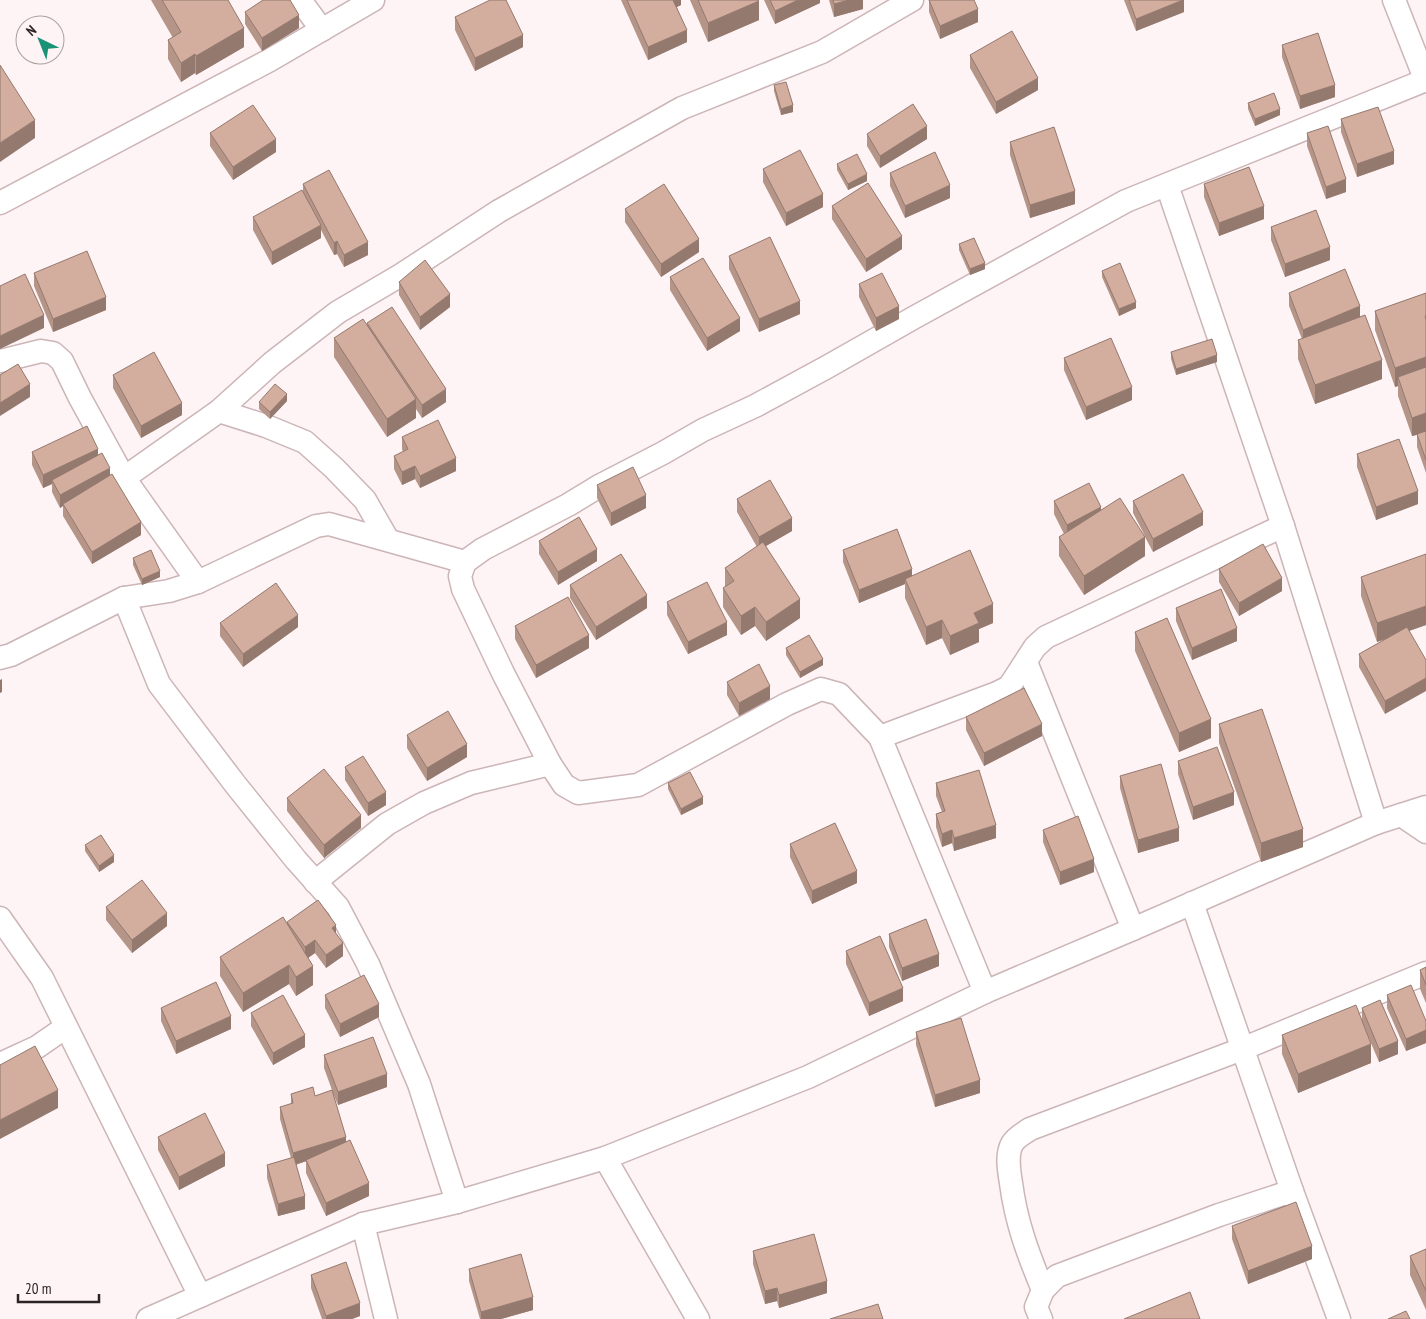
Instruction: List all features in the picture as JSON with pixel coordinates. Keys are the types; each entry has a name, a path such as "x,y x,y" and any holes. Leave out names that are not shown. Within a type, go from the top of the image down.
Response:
{"street":[{"path":"300,0 322,30"},
{"path":"0,203 270,60 373,0"},
{"path":"124,478 219,411 272,363 338,312 401,275 499,211 682,108 822,52 912,0"},
{"path":"985,992 880,737 839,694 821,689 787,704 638,785 578,793 564,785 550,764 503,673 463,589 460,576 465,562 483,549 568,505 703,430 755,406 819,372 914,317 1126,201 1426,81 1394,0"},
{"path":"1167,185 1283,526 1376,823"},
{"path":"0,361 41,351 53,353 62,361 124,478 198,582"},
{"path":"219,411 266,426 305,442 365,500 388,540"},
{"path":"0,658 11,655 124,598 169,591 198,582 316,526 329,524 465,562"},
{"path":"880,737 1009,687 1035,647 1046,637 1283,526"},
{"path":"124,598 159,684 241,792 338,907 368,964 419,1084 457,1202"},
{"path":"1026,662 1133,929"},
{"path":"315,882 387,824 424,803 472,783 550,764"},
{"path":"148,1319 363,1224 457,1202 605,1158 808,1077 985,992 1376,823 1426,808"},
{"path":"1401,815 1426,832"},
{"path":"1192,903 1338,1319"},
{"path":"0,918 42,978 200,1296"},
{"path":"1043,1290 1027,1254 1012,1194 1009,1156 1012,1145 1017,1138 1030,1129 1242,1049 1426,973"},
{"path":"0,1064 37,1046 66,1026"},
{"path":"605,1158 698,1319"},
{"path":"1041,1319 1036,1307 1043,1290 1057,1276 1220,1215 1292,1191"},
{"path":"363,1224 386,1319"}],"building":[{"path":"162,0 228,0 244,28 181,63 168,40 181,32"},
{"path":"263,0 290,0 299,15 262,38 245,12"},
{"path":"490,0 506,0 523,35 475,58 455,17"},
{"path":"627,0 673,0 687,30 648,47"},
{"path":"698,0 758,0 759,1 708,23"},
{"path":"770,0 798,0 775,11"},
{"path":"833,0 849,0 834,4"},
{"path":"929,0 974,0 978,9 940,26"},
{"path":"1129,0 1183,0 1136,19"},
{"path":"1012,31 1038,78 996,102 970,55"},
{"path":"1318,33 1335,85 1300,96 1282,45"},
{"path":"0,65 35,120 0,143"},
{"path":"786,82 793,105 781,109 774,85"},
{"path":"1274,93 1280,109 1255,119 1248,103"},
{"path":"913,104 927,126 880,156 867,134"},
{"path":"253,105 276,139 233,167 210,133"},
{"path":"1378,107 1394,151 1357,164 1341,119"},
{"path":"1328,126 1346,179 1326,187 1307,133"},
{"path":"1054,127 1075,191 1030,205 1010,142"},
{"path":"800,150 823,194 786,213 763,169"},
{"path":"935,152 950,185 905,206 890,173"},
{"path":"857,154 867,174 848,184 837,164"},
{"path":"1249,167 1264,206 1219,223 1204,184"},
{"path":"329,170 368,242 344,255 337,241 334,243 303,184"},
{"path":"868,183 902,236 866,259 832,206"},
{"path":"664,184 699,239 661,264 625,209"},
{"path":"302,190 321,225 272,252 253,217"},
{"path":"1316,210 1330,247 1285,264 1271,227"},
{"path":"770,237 800,301 759,319 729,256"},
{"path":"974,238 985,263 970,269 959,244"},
{"path":"87,251 106,297 53,319 34,273"},
{"path":"703,258 740,318 707,338 670,277"},
{"path":"425,260 450,294 420,317 399,282"},
{"path":"1120,263 1136,302 1119,309 1102,271"},
{"path":"1345,269 1360,306 1303,330 1289,293"},
{"path":"882,273 899,306 876,318 859,284"},
{"path":"25,274 44,315 0,336 0,286"},
{"path":"1426,293 1426,357 1395,368 1375,311"},
{"path":"392,307 446,389 422,405 367,323"},
{"path":"1365,315 1382,360 1315,385 1298,340"},
{"path":"363,319 416,399 387,419 334,338"},
{"path":"1111,338 1132,387 1086,407 1064,358"},
{"path":"1212,339 1217,355 1176,369 1171,352"},
{"path":"154,352 182,403 141,426 113,375"},
{"path":"18,364 30,384 0,403 0,375"},
{"path":"1426,367 1426,413 1412,418 1398,377"},
{"path":"275,384 287,394 270,412 259,402"},
{"path":"438,420 456,458 420,476 415,466 402,472 394,456 408,449 402,437"},
{"path":"87,426 98,449 43,475 32,452"},
{"path":"1426,431 1426,460 1417,434"},
{"path":"1399,439 1418,491 1376,507 1357,454"},
{"path":"102,453 110,468 60,495 52,480"},
{"path":"633,467 646,495 611,513 597,485"},
{"path":"112,474 141,522 92,552 63,504"},
{"path":"1183,474 1203,512 1153,539 1133,501"},
{"path":"770,480 792,518 759,537 737,499"},
{"path":"1089,483 1101,507 1067,525 1054,501"},
{"path":"1120,498 1145,537 1084,576 1059,537"},
{"path":"579,517 597,549 558,572 539,541"},
{"path":"897,529 912,569 859,590 843,550"},
{"path":"763,542 800,599 766,622 755,607 741,616 723,588 734,581 725,568"},
{"path":"1263,544 1282,578 1239,603 1219,569"},
{"path":"151,550 160,571 142,579 133,558"},
{"path":"970,550 993,604 974,613 979,623 950,636 942,620 926,627 905,579"},
{"path":"621,554 647,595 596,627 570,585"},
{"path":"1426,554 1426,606 1377,623 1361,577"},
{"path":"707,582 727,622 688,642 667,602"},
{"path":"276,583 298,615 243,654 220,623"},
{"path":"1221,589 1237,628 1192,648 1176,608"},
{"path":"568,597 589,635 536,665 515,626"},
{"path":"1167,618 1211,719 1179,733 1135,632"},
{"path":"1407,627 1426,660 1426,678 1385,701 1359,654"},
{"path":"809,635 823,659 800,672 786,648"},
{"path":"759,664 770,686 739,703 727,682"},
{"path":"1024,688 1042,724 984,753 966,717"},
{"path":"1262,709 1303,829 1261,843 1219,724"},
{"path":"448,711 467,744 427,768 407,735"},
{"path":"1217,747 1234,792 1193,807 1178,761"},
{"path":"363,756 386,792 368,803 345,767"},
{"path":"1161,764 1179,828 1138,840 1120,776"},
{"path":"324,769 361,815 324,845 287,798"},
{"path":"979,770 996,825 954,838 952,830 942,834 936,814 945,811 936,783"},
{"path":"690,772 703,797 681,809 668,783"},
{"path":"1078,816 1094,859 1060,872 1043,830"},
{"path":"835,823 857,871 812,891 790,844"},
{"path":"101,835 114,855 99,866 85,845"},
{"path":"142,880 167,913 132,940 106,907"},
{"path":"318,900 336,925 332,928 343,943 326,955 315,940 305,947 287,922"},
{"path":"283,917 313,966 296,977 289,965 243,993 220,957"},
{"path":"926,919 939,954 902,968 889,934"},
{"path":"880,936 903,988 869,1003 846,951"},
{"path":"1426,967 1426,985 1420,970"},
{"path":"364,975 379,1004 340,1024 325,995"},
{"path":"216,982 231,1016 176,1041 161,1008"},
{"path":"1411,985 1426,1021 1426,1030 1406,1039 1387,995"},
{"path":"283,995 305,1035 273,1053 251,1013"},
{"path":"1380,1000 1398,1041 1379,1049 1362,1008"},
{"path":"1356,1005 1371,1044 1298,1074 1282,1035"},
{"path":"961,1018 980,1080 935,1095 916,1032"},
{"path":"373,1037 387,1074 338,1092 324,1055"},
{"path":"35,1046 58,1090 0,1120 0,1065"},
{"path":"313,1087 315,1096 332,1090 346,1137 293,1153 280,1107 293,1103 291,1094"},
{"path":"205,1113 225,1153 179,1177 158,1137"},
{"path":"350,1140 369,1183 326,1203 306,1160"},
{"path":"294,1157 305,1196 278,1204 267,1165"},
{"path":"1296,1202 1312,1246 1248,1271 1232,1226"},
{"path":"814,1234 827,1281 779,1295 777,1288 765,1291 753,1251"},
{"path":"1426,1249 1426,1291 1410,1256"},
{"path":"521,1254 533,1297 481,1312 469,1269"},
{"path":"346,1262 360,1303 326,1316 311,1275"},
{"path":"1190,1292 1200,1319 1124,1319"},
{"path":"878,1304 883,1319 830,1319"},
{"path":"1406,1311 1410,1319 1388,1319"}]}
